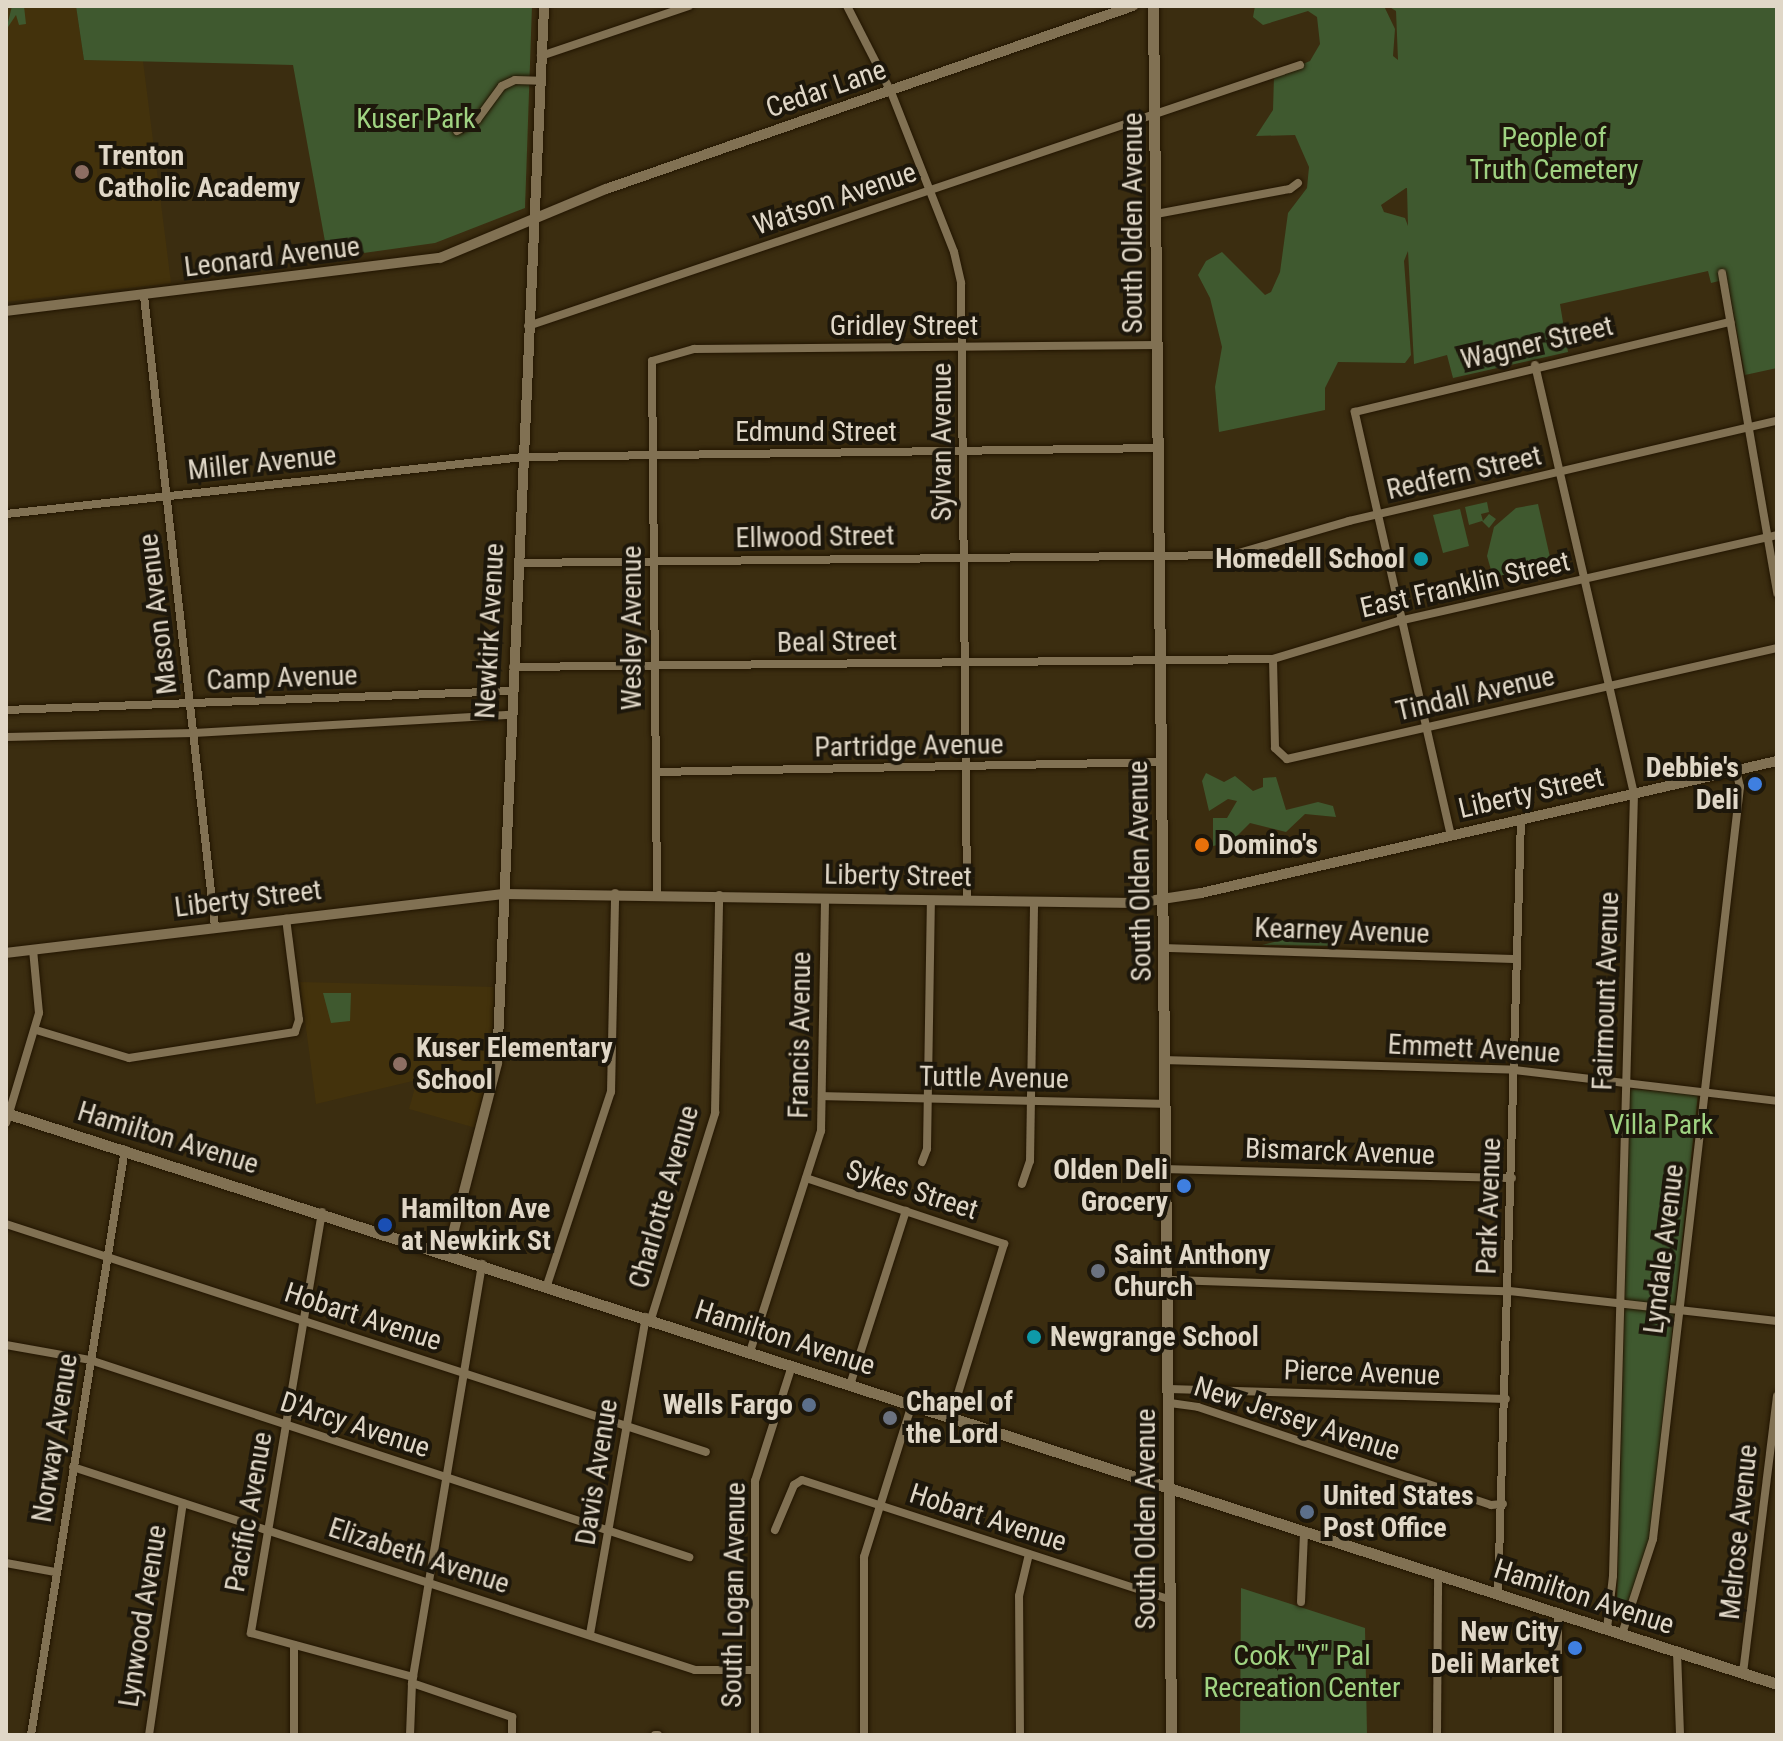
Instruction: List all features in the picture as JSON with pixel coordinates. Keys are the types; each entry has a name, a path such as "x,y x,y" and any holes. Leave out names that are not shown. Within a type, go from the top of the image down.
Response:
{"main road":[{"name":"South Olden Avenue","path":"1153,6 1166,948 1171,1735"},
{"name":"Hamilton Avenue","path":"7,1117 125,1149 322,1212 1777,1684"}],"street":[{"name":"Newkirk Avenue","path":"448,1253 497,1063 510,715 544,6"},
{"path":"541,56 689,6"},
{"name":"Sylvan Avenue","path":"847,6 891,92 959,266 963,348 967,901"},
{"name":"Cedar Lane","path":"534,215 1133,6"},
{"name":"Watson Avenue","path":"528,326 1300,65"},
{"path":"457,131 471,126 502,86 515,80 540,81"},
{"path":"1156,214 1290,189 1298,183"},
{"name":"Leonard Avenue","path":"6,311 418,264 481,243 534,215"},
{"path":"1722,273 1777,593"},
{"name":"Mason Avenue","path":"144,296 215,927"},
{"name":"Wagner Street","path":"1376,515 1355,412 1535,365 1730,322"},
{"name":"Gridley Street","path":"652,361 694,349 1158,345"},
{"name":"Wesley Avenue","path":"652,361 657,894"},
{"name":"Fairmount Avenue","path":"1535,365 1634,794 1613,1587 1607,1629"},
{"name":"Redfern Street","path":"1160,554 1250,553 1376,515 1777,421"},
{"name":"Edmund Street","path":"523,457 1158,448"},
{"name":"Miller Avenue","path":"6,514 523,457"},
{"path":"1376,515 1451,836"},
{"name":"East Franklin Street","path":"1162,660 1273,659 1399,621 1777,535"},
{"name":"Ellwood Street","path":"518,563 1160,554"},
{"name":"Tindall Avenue","path":"1273,659 1275,748 1280,757 1297,758 1777,648"},
{"name":"Beal Street","path":"513,667 1162,660"},
{"name":"Camp Avenue","path":"6,710 512,691"},
{"name":"Camp Avenue","path":"6,737 194,733 510,715"},
{"name":"Liberty Street","path":"6,953 503,894 615,893 1034,902 1165,899 1777,761"},
{"name":"Partridge Avenue","path":"656,772 1163,762"},
{"name":"Lyndale Avenue","path":"1622,1634 1653,1539 1740,787 1736,770"},
{"name":"Park Avenue","path":"1498,1594 1521,820"},
{"path":"547,1285 611,1092 615,893"},
{"name":"Charlotte Avenue","path":"648,1318 715,1113 719,895"},
{"name":"Francis Avenue","path":"750,1352 821,1131 825,899"},
{"path":"922,1162 927,1098 931,901"},
{"path":"1022,1184 1030,1161 1034,902"},
{"path":"36,1030 129,1058 289,1034 298,1028 286,919"},
{"name":"Kearney Avenue","path":"1166,948 1517,959"},
{"path":"7,1117 36,1030 40,1000 33,950"},
{"name":"Emmett Avenue","path":"1166,1060 1514,1070 1777,1101"},
{"name":"Tuttle Avenue","path":"822,1096 1166,1104"},
{"name":"Norway Avenue","path":"31,1735 125,1149"},
{"name":"Bismarck Avenue","path":"1167,1169 1512,1178"},
{"name":"Sykes Street","path":"806,1178 1004,1244 951,1416"},
{"path":"850,1385 906,1211"},
{"name":"Pacific Avenue","path":"294,1645 251,1633 322,1212"},
{"name":"Hobart Avenue","path":"6,1224 706,1452"},
{"path":"410,1735 413,1680 482,1264"},
{"path":"1169,1280 1509,1291 1777,1321"},
{"name":"Davis Avenue","path":"590,1634 648,1318"},
{"name":"D'Arcy Avenue","path":"6,1345 90,1360 689,1557"},
{"name":"South Logan Avenue","path":"755,1735 755,1481 792,1366"},
{"name":"Pierce Avenue","path":"1169,1389 1506,1399"},
{"path":"1206,1411 1205,1400 1214,1391"},
{"name":"Melrose Avenue","path":"1743,1673 1777,1396"},
{"name":"New Jersey Avenue","path":"1170,1403 1206,1411 1491,1505 1503,1504"},
{"path":"864,1735 864,1558 912,1404"},
{"name":"Elizabeth Avenue","path":"73,1467 695,1670 755,1670"},
{"name":"Hobart Avenue","path":"794,1485 802,1480 1172,1600"},
{"name":"South Logan Avenue","path":"775,1530 794,1485"},
{"name":"Lynwood Avenue","path":"149,1735 183,1503"},
{"path":"1301,1602 1304,1532"},
{"path":"1020,1735 1019,1596 1029,1554"},
{"path":"6,1563 55,1572"},
{"path":"1437,1735 1438,1575"},
{"path":"1558,1613 1558,1735"},
{"path":"294,1735 294,1645 413,1680 512,1717 512,1735"},
{"path":"1677,1652 1680,1735"}],"shaded area":[{"name":"Trenton Catholic Academy","path":"6,6 76,6 84,60 143,61 171,283 6,302"},
{"name":"Kuser Elementary School","path":"300,982 494,987 492,1048 476,1128 409,1109 417,1080 316,1104"}],"green space":[{"path":"12,6 24,6 26,24 19,25 16,15 6,30"},
{"name":"Kuser Park","path":"76,6 532,6 525,208 435,243 328,258 293,65 84,60"},
{"name":"People of Truth Cemetery","path":"1255,6 1384,6 1395,29 1393,56 1398,60 1396,11 1388,6 1777,6 1777,368 1745,375 1727,279 1711,283 1708,271 1560,304 1568,352 1453,378 1447,355 1414,364 1408,251 1404,261 1411,355 1405,363 1338,362 1325,388 1325,410 1219,432 1215,387 1222,347 1210,298 1198,275 1206,261 1222,252 1265,295 1271,292 1280,272 1288,213 1307,188 1309,167 1295,135 1256,136 1273,110 1274,76 1310,61 1320,44 1317,17 1308,11 1263,25 1253,17","holes":["1407,188 1408,226 1405,218 1384,212 1381,205"]},
{"path":"1487,502 1489,512 1481,514 1483,521 1489,514 1496,519 1489,528 1482,521 1469,525 1465,507"},
{"path":"1538,504 1552,566 1493,577 1487,556 1494,527 1516,508"},
{"path":"1460,509 1469,546 1443,553 1433,515"},
{"path":"1206,773 1224,782 1235,776 1253,791 1263,787 1263,778 1276,777 1286,810 1318,802 1333,806 1336,817 1305,814 1286,832 1250,823 1231,842 1213,846 1213,818 1227,818 1237,801 1228,799 1209,811 1202,781"},
{"path":"1338,926 1338,946 1262,945 1312,933"},
{"path":"323,993 351,993 350,1021 331,1023"},
{"name":"Villa Park","path":"1630,1089 1698,1094 1649,1545 1628,1604 1617,1601"},
{"name":"Cook \"Y\" Pal Recreation Center","path":"1241,1588 1365,1628 1367,1735 1240,1735"}],"place":[{"name":"Trenton Catholic Academy","path":"82,172"},
{"name":"Homedell School","path":"1421,559"},
{"name":"Debbie's Deli","path":"1755,784"},
{"name":"Domino's","path":"1202,845"},
{"name":"Kuser Elementary School","path":"400,1064"},
{"name":"Olden Deli Grocery","path":"1184,1186"},
{"name":"Hamilton Ave at Newkirk St","path":"385,1225"},
{"name":"Saint Anthony Church","path":"1098,1271"},
{"name":"Newgrange School","path":"1034,1337"},
{"name":"Wells Fargo","path":"809,1405"},
{"name":"Chapel of the Lord","path":"890,1418"},
{"name":"United States Post Office","path":"1307,1512"},
{"name":"New City Deli Market","path":"1575,1648"}]}
